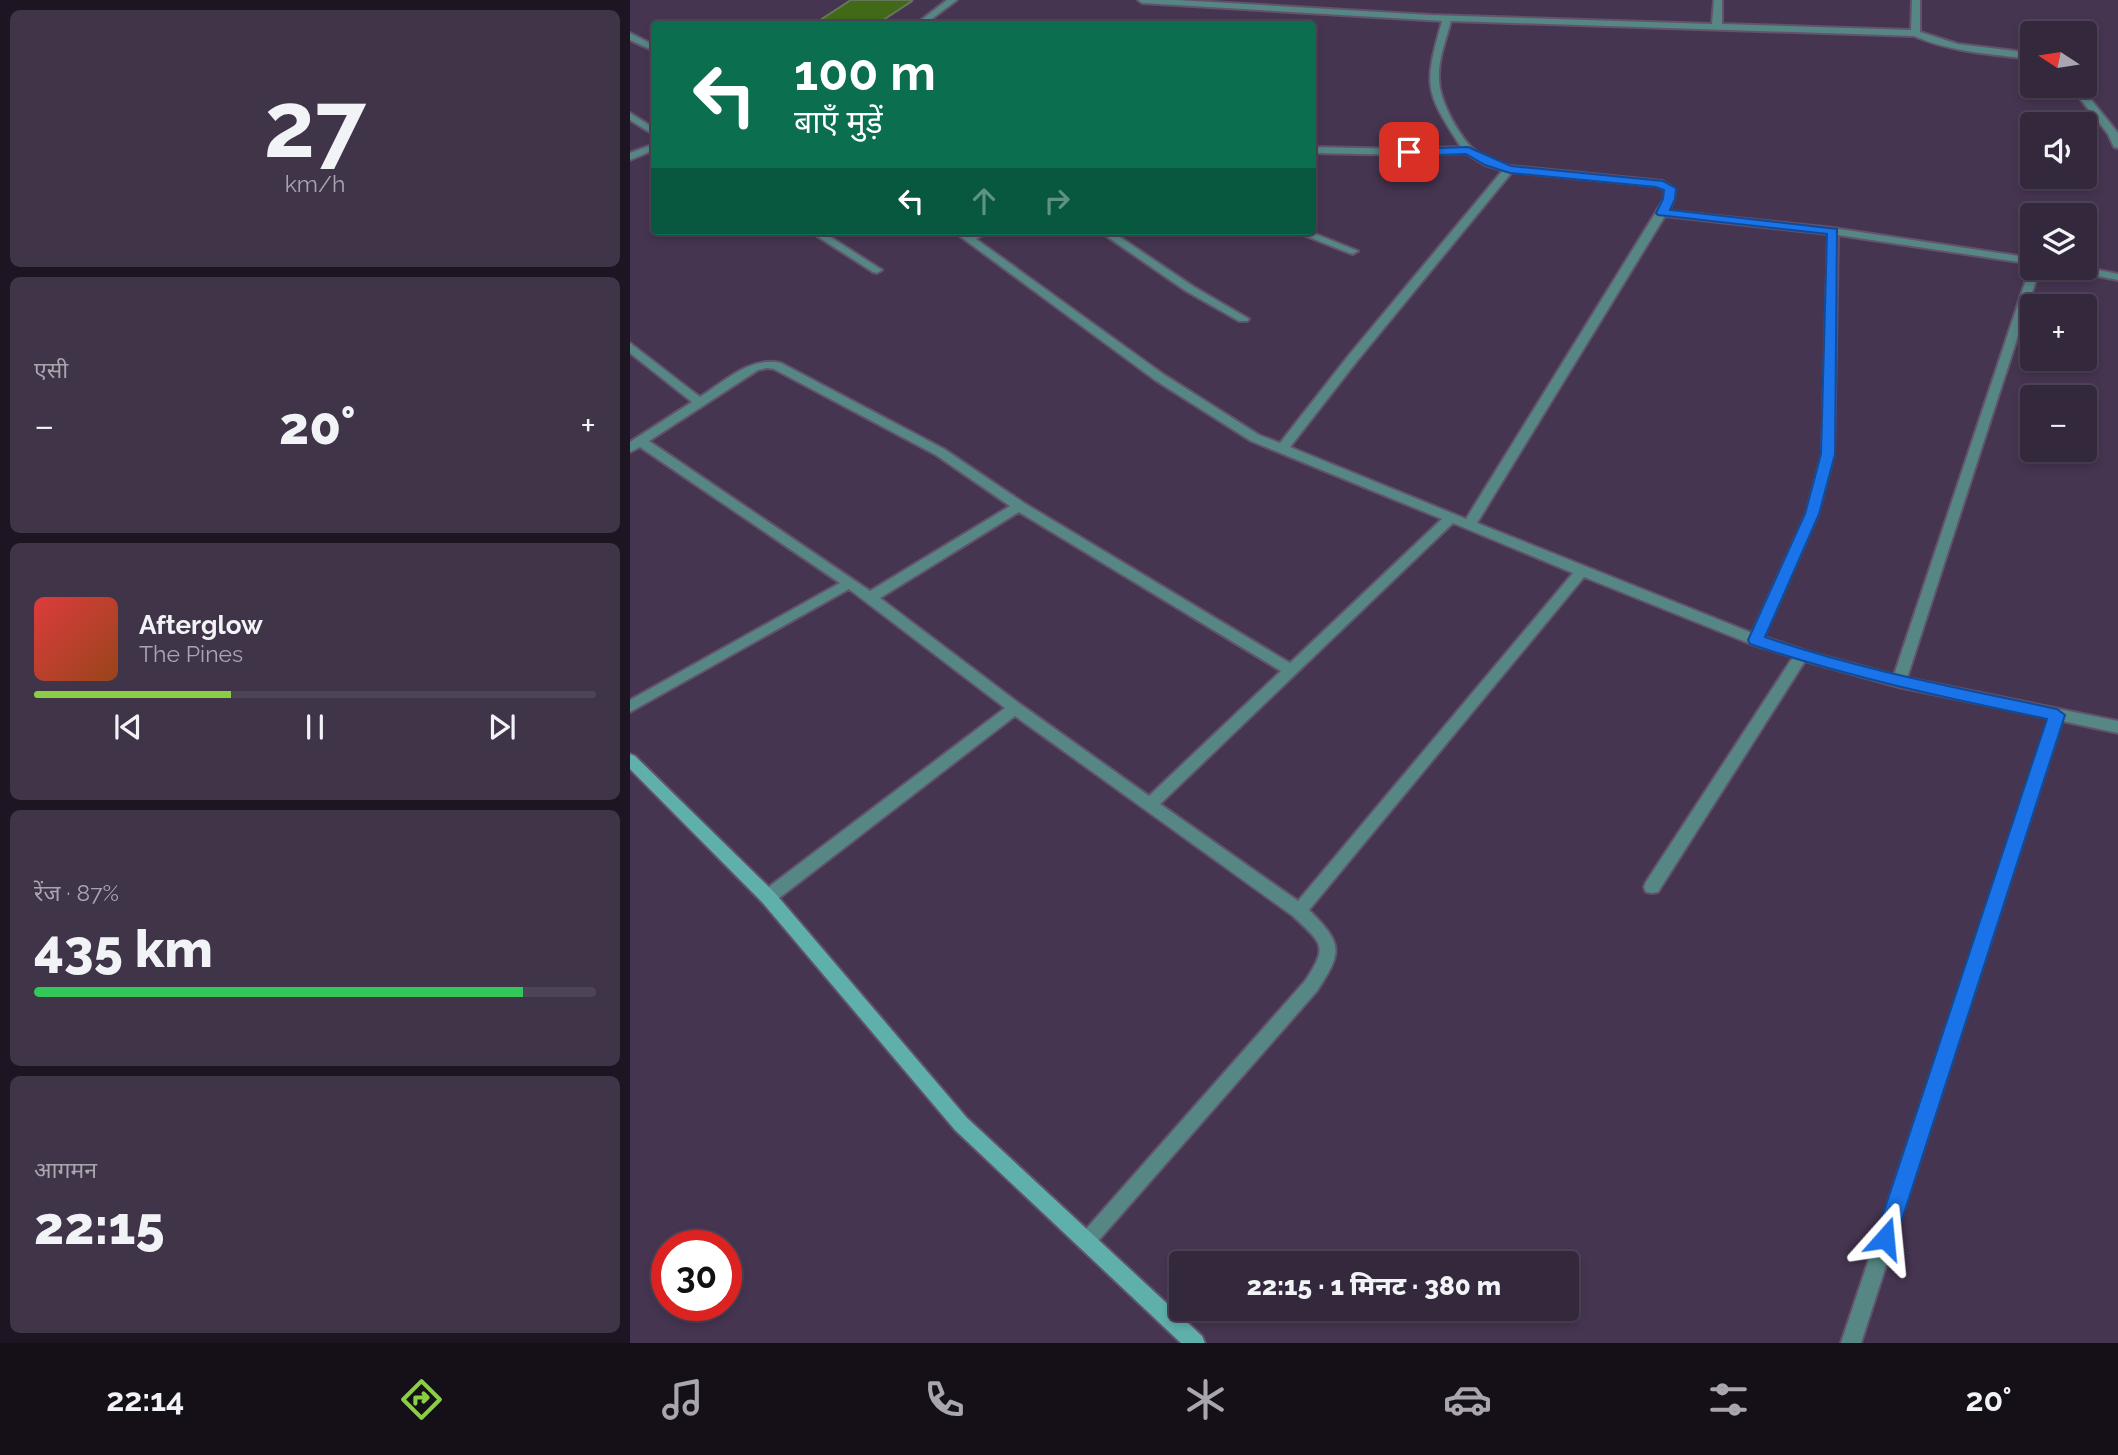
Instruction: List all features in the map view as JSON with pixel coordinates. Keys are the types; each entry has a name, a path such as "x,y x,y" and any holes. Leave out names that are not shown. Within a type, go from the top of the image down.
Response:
{"main road":[{"path":"630,760 768,897 961,1124 1195,1343"}],"street":[{"path":"924,21 953,0"},
{"path":"1142,0 1447,18 1915,33 1964,49 2020,55"},
{"path":"1717,25 1718,0"},
{"path":"1915,33 1916,0"},
{"path":"1447,18 1434,72 1434,86 1438,99 1468,150 1489,163 1510,169 1665,185 1670,188 1662,213 1469,525"},
{"path":"630,36 651,46"},
{"path":"2085,98 2113,133 2118,145"},
{"path":"630,116 651,130"},
{"path":"630,157 651,148"},
{"path":"1316,150 1468,150"},
{"path":"1282,449 1353,358 1510,169"},
{"path":"1662,213 1833,231 2020,259"},
{"path":"1756,640 1812,514 1828,454 1833,231"},
{"path":"820,235 877,270"},
{"path":"963,235 1159,377 1255,438 1582,571 1801,656 1899,682 2118,727"},
{"path":"1110,235 1190,289 1243,318"},
{"path":"1308,235 1353,251"},
{"path":"2097,273 2118,277"},
{"path":"1899,682 2031,280"},
{"path":"630,347 699,402"},
{"path":"1086,1242 1302,996 1326,964 1330,951 1328,939 1299,911 1015,708 850,583 635,445 754,368 767,364 777,366 940,452 1018,506 1289,669"},
{"path":"870,598 1018,506"},
{"path":"1150,804 1289,669 1452,517"},
{"path":"1299,911 1582,571"},
{"path":"630,707 850,583"},
{"path":"1652,887 1801,656"},
{"path":"768,897 1015,708"},
{"path":"1851,1343 2057,715"}],"building":[{"path":"851,0 912,1 882,21 819,21"}],"route":[{"path":"1409,152 1468,150 1489,163 1510,169 1658,183 1670,188 1669,199 1662,213 1833,231 1828,454 1812,514 1756,640 1810,659 1899,682 2057,715 1885,1238"}]}
